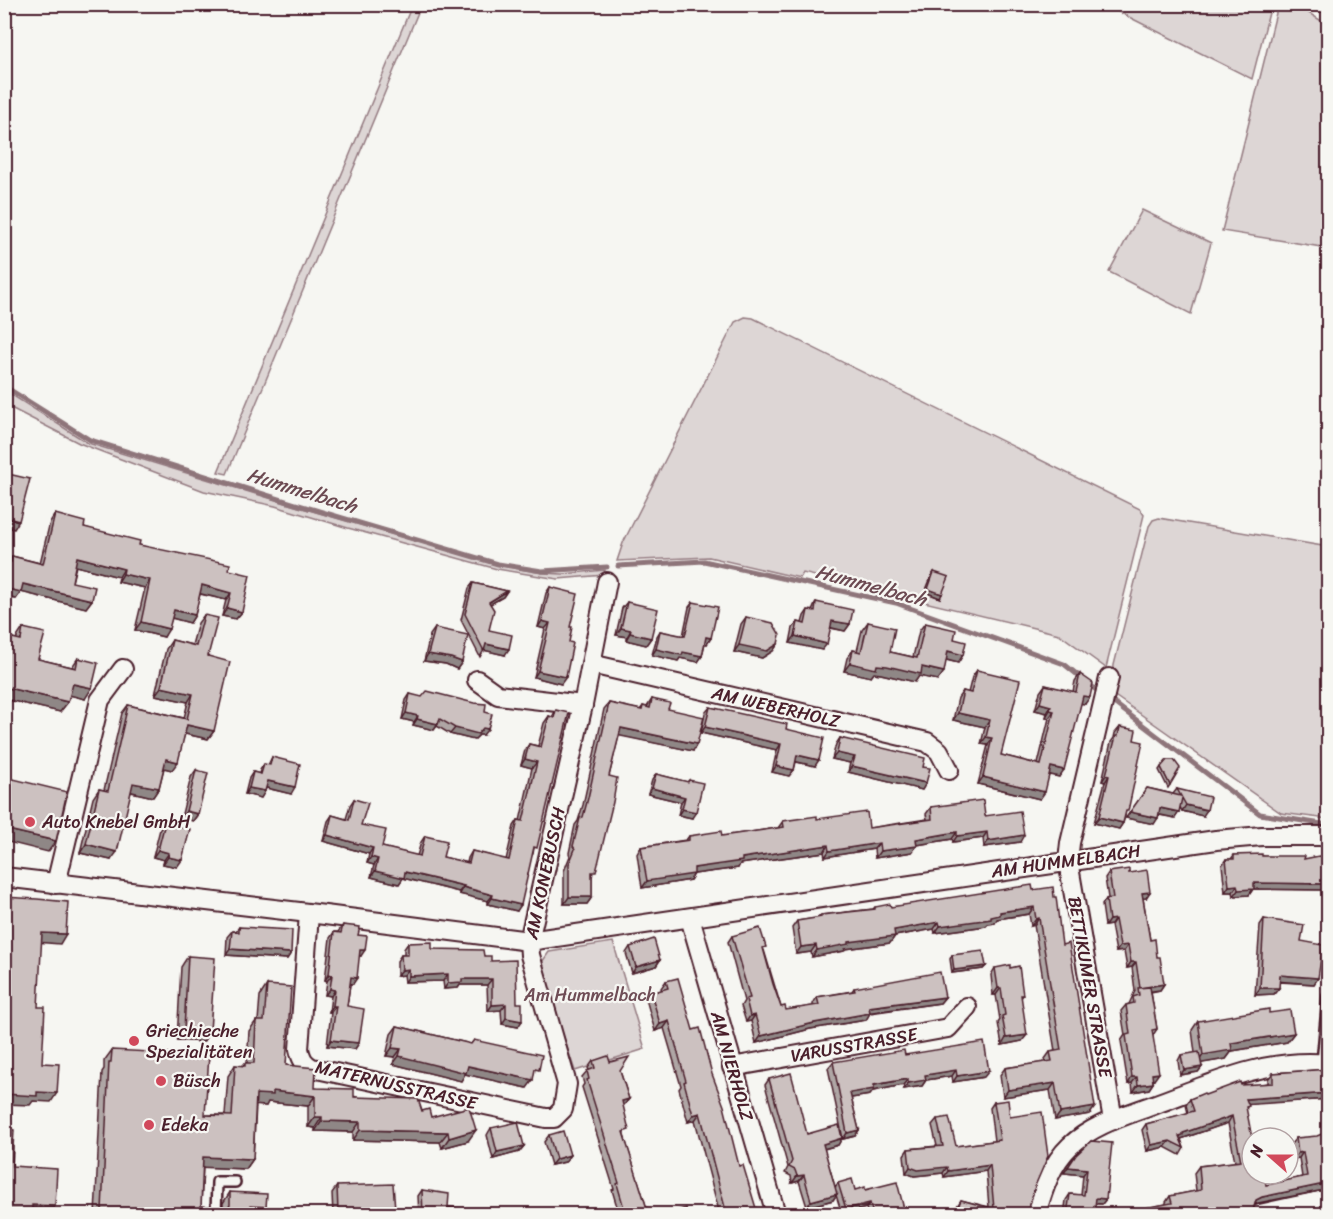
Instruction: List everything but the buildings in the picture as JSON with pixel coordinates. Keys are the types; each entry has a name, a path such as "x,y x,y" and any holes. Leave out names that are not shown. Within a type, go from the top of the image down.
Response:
{"street":[{"name":"AM KONEBUSCH","path":"563,1109 567,1084 530,955 529,941 583,705 607,582"},
{"name":"AM WEBERHOLZ","path":"591,664 927,742 939,751 949,770"},
{"path":"56,884 100,700 123,669"},
{"name":"BETTIKUMER STRASSE","path":"1109,678 1070,843 1068,861 1113,1120"},
{"path":"477,680 498,695 583,705"},
{"name":"AM HUMMELBACH","path":"4,877 529,941 1216,840 1271,836 1329,836"},
{"name":"MATERNUSSTRASSE","path":"309,914 299,1049 300,1058 304,1064 312,1068 546,1118 554,1118 563,1109"},
{"name":"AM NIERHOLZ","path":"690,918 776,1215"},
{"name":"VARUSSTRASSE","path":"732,1067 948,1028 967,1007"},
{"path":"1036,1215 1045,1186 1062,1154 1083,1135 1113,1120 1246,1073 1282,1064 1325,1063"},
{"path":"1260,1215 1329,1199"}],"lane":[{"path":"1325,1063 1329,997"},
{"path":"216,1215 217,1182 235,1182"}],"green space":[{"path":"1271,4 1252,79 1105,5"},
{"path":"412,5 421,5 227,474 218,472"},
{"path":"1278,5 1296,5 1328,25 1328,248 1222,231"},
{"path":"1142,210 1211,243 1191,314 1109,272"},
{"path":"745,317 753,318 1140,509 1144,515 1106,668 1059,634 803,573 800,578 709,557 617,561 623,543 735,322"},
{"path":"4,390 88,443 498,565 542,573 563,574 605,570 604,575 558,579 497,569 275,506 204,491 79,443 5,405"},
{"path":"1159,518 1328,547 1328,819 1281,813 1112,694 1114,665 1149,526 1153,520"},
{"name":"Am Hummelbach","path":"613,942 645,1049 575,1071 540,965 549,952"}],"waterway":[{"name":"Hummelbach","path":"4,386 90,440 292,503 498,564 542,571 607,567"},
{"name":"Hummelbach","path":"618,566 704,561 896,603 1064,664 1100,693"},
{"name":"Hummelbach","path":"1110,700 1260,814 1328,825"}],"place":[{"name":"Auto Knebel GmbH","path":"30,822"},
{"name":"Griechieche Spezialitäten","path":"134,1041"},
{"name":"Büsch","path":"161,1081"},
{"name":"Edeka","path":"149,1125"}]}
